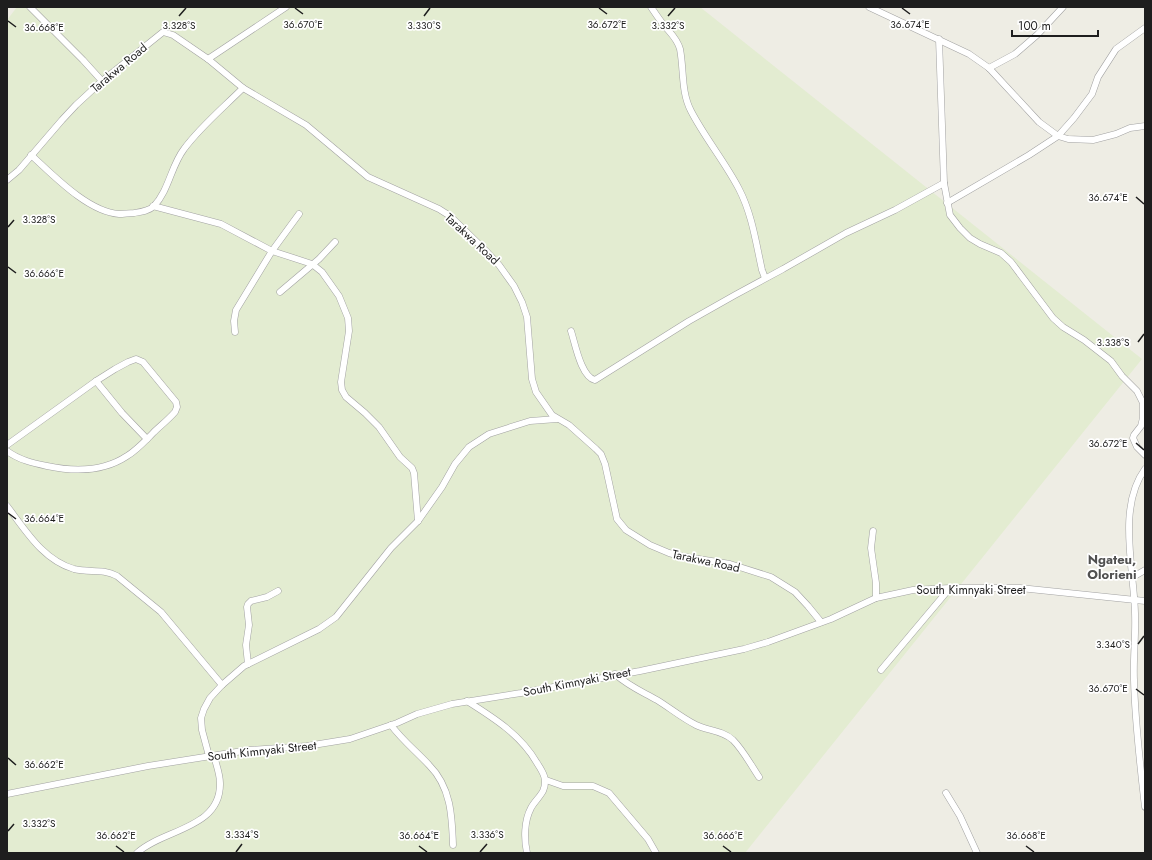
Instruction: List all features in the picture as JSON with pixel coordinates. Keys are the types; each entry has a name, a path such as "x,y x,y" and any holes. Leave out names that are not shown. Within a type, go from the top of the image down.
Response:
{"street":[{"path":"30,7 102,81"},
{"path":"208,59 286,7"},
{"path":"651,7 676,39 680,49 686,98 691,111 739,188 750,219 762,270 766,278"},
{"path":"869,7 969,54 989,68 1039,122 1058,136 1068,139 1093,140 1116,134 1130,128 1145,126"},
{"path":"989,68 1015,54 1063,7"},
{"path":"947,203 1029,155 1058,136 1092,94 1098,77 1116,49 1145,28"},
{"name":"Tarakwa Road","path":"7,180 19,170 62,120 102,81 163,32 173,34 208,59 243,88 306,125 368,177 422,201 450,216 499,265 522,302 528,317 532,379 536,392 546,409 557,419 569,425 601,454 605,464 617,519 626,530 650,545 669,553 730,564 771,577 795,592 821,622"},
{"path":"939,39 944,183 950,215 960,228 975,241 1001,253 1007,258 1057,322 1114,364 1122,376 1140,396 1144,411 1143,424 1133,438 1137,447 1145,455"},
{"path":"31,155 64,184 96,208 119,214 140,212 154,206 183,150 192,138 243,88"},
{"path":"571,331 582,365 589,377 595,380 699,315 846,233 895,210 944,183"},
{"path":"154,206 221,224 272,251 312,264 322,272 331,284 345,309 348,318 349,332 341,382 342,390 346,397 379,427 400,457 412,468 414,473 418,521"},
{"path":"236,332 234,321 236,310 272,251 299,214"},
{"path":"280,292 335,242"},
{"path":"7,445 96,381 128,362 136,359 143,362 172,395 176,402 177,407 172,416 128,456 102,468 69,470 29,462 17,458 7,451"},
{"path":"96,381 122,413 147,439"},
{"path":"137,853 150,843 187,828 199,821 207,814 216,801 220,783 202,730 201,718 210,698 222,685 232,675 248,664 329,623 336,617 391,548 418,521 442,488 455,464 469,447 489,434 530,422 557,419"},
{"path":"1145,468 1132,495 1130,505 1129,542 1135,600 1134,686 1137,744 1145,807"},
{"path":"7,506 34,543 54,559 66,566 82,570 109,572 117,576 155,607 161,612 222,685"},
{"path":"873,531 871,548 876,583 876,598"},
{"path":"1133,577 1145,570"},
{"path":"881,670 950,588"},
{"name":"South Kimnyaki Street","path":"7,794 148,766 249,750 332,742 356,737 436,708 467,701 521,693 615,674 654,668 744,649 782,637 821,622 876,598 913,590 950,588 1020,588 1145,601"},
{"path":"248,664 246,645 249,625 248,604 252,601 278,592"},
{"path":"615,674 626,684 656,699 698,726 726,734 739,747 759,777"},
{"path":"467,701 508,729 519,739 530,750 544,774 546,780 543,790 530,809 526,828 526,853"},
{"path":"391,725 403,740 429,765 447,794 452,812 453,845"},
{"path":"546,780 563,786 593,786 609,793 644,834 656,853"},
{"path":"946,793 960,816 977,853"}],"green space":[{"path":"17,7 700,7 1142,359 745,853 7,853 7,20"}],"district":[{"name":"Ngateu, Olorieni","path":"1112,566"}]}
